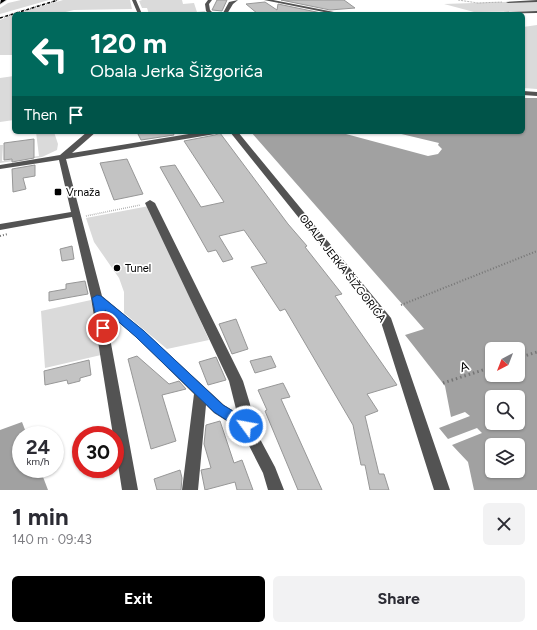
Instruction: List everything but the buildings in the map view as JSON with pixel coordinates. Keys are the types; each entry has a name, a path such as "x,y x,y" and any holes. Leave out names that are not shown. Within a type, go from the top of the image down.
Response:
{"main road":[{"path":"0,3 4,0"}],"street":[{"path":"134,0 139,12"},
{"path":"209,12 207,4 210,0"},
{"path":"226,12 231,3 236,0"},
{"path":"267,0 331,12"},
{"path":"508,2 537,0"},
{"path":"525,12 537,12"},
{"path":"525,93 537,94"},
{"path":"62,157 90,134"},
{"path":"0,167 203,134"},
{"name":"OBALA JERKA ŠIŽGORIĆA","path":"236,134 384,318 399,357 442,490"},
{"path":"62,157 97,298 130,490"},
{"path":"150,203 236,381 243,404 246,426 270,472 276,490"},
{"path":"0,228 76,216"},
{"path":"97,298 140,334 219,409 246,426"},
{"path":"190,490 201,392"}],"path":[{"path":"458,0 478,3 508,2"},
{"path":"76,216 150,203"},
{"path":"0,236 5,236 12,232"},
{"path":"401,305 537,251"},
{"path":"525,356 537,352"},
{"name":"A","path":"443,384 485,369"}],"shaded area":[{"path":"21,0 49,0 0,14 0,8 8,3"},
{"path":"63,0 130,0 132,9 74,10 66,12 21,12"},
{"path":"182,0 183,4 194,3 197,12 148,12 147,8 142,8 139,1"},
{"path":"537,1 537,11 474,12 444,4"},
{"path":"12,15 12,55 0,55 0,20"},
{"path":"537,25 537,89 525,88 525,27"},
{"path":"12,76 12,120 0,122 0,78"},
{"path":"525,98 537,98 537,490 474,490 468,462 452,445 482,433 477,428 448,439 439,428 470,416 465,412 451,417 445,386 405,335 424,329 253,134 346,134 428,156 438,154 442,149 438,145 439,143 401,134 525,134"},
{"path":"36,134 55,134 58,144 57,150 42,157 0,163 0,145 3,145 2,161 39,156"},
{"path":"149,206 209,340 167,349 124,313 124,292 119,278 94,242 86,218"},
{"path":"91,300 101,355 45,368 41,311"},
{"path":"22,422 24,426 12,426 12,478 43,478 48,490 0,490 0,430"}],"railway":[{"path":"19,12 58,0"},
{"path":"0,18 12,14"}],"place":[{"name":"Vrnaža","path":"58,192"},
{"name":"Tunel","path":"117,268"}],"route":[{"path":"103,328 97,298 140,334 219,409 246,426"}]}
